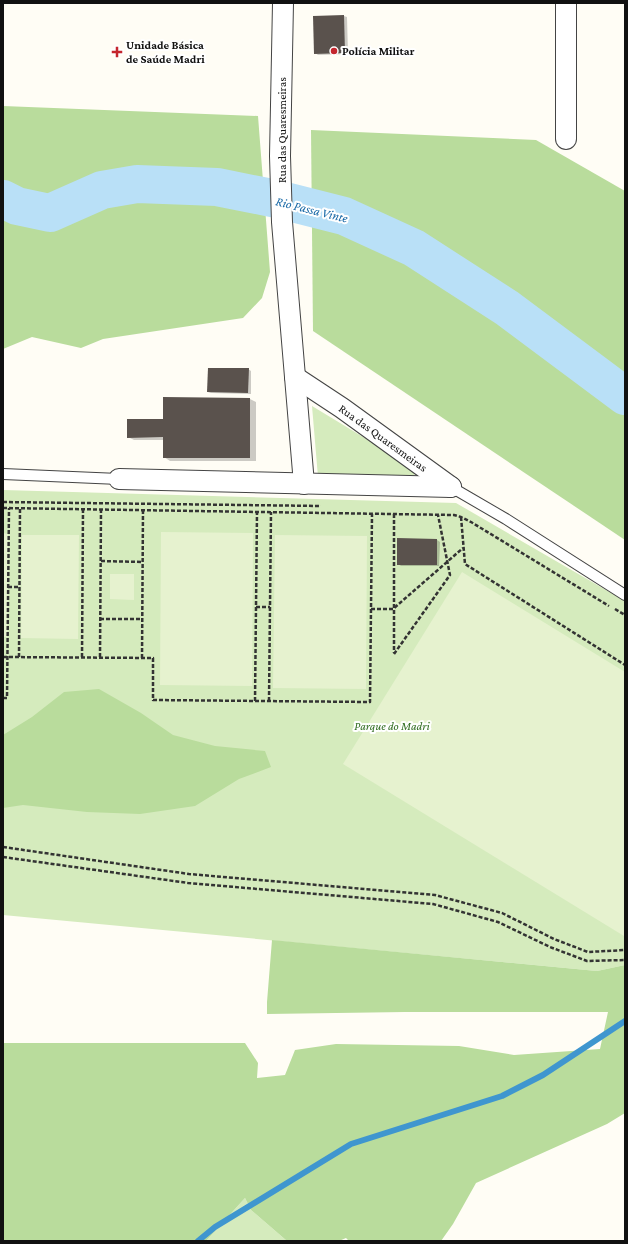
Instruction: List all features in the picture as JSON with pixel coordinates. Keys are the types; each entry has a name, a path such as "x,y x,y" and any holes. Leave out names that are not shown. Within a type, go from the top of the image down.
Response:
{"street":[{"name":"Rua das Quaresmeiras","path":"284,3 280,156 282,222 304,484"},
{"path":"566,3 566,139"},
{"name":"Rua das Quaresmeiras","path":"296,377 342,408 451,487"},
{"path":"119,479 451,487"}],"lane":[{"path":"3,474 119,479"},
{"path":"451,487 506,519 625,595"}],"path":[{"path":"3,502 324,506"},
{"path":"3,508 454,515 461,517 625,615"},
{"path":"3,698 7,698 9,508"},
{"path":"19,657 20,508"},
{"path":"82,658 83,509"},
{"path":"100,657 101,509"},
{"path":"142,658 143,510"},
{"path":"255,701 257,512"},
{"path":"270,701 271,512"},
{"path":"3,657 153,658 153,700 370,702 372,514"},
{"path":"394,514 394,654 450,575 438,515"},
{"path":"461,517 465,564 625,665"},
{"path":"371,609 393,609 464,548"},
{"path":"101,561 143,562"},
{"path":"8,587 20,587"},
{"path":"256,607 270,607"},
{"path":"100,619 142,619"},
{"path":"3,847 189,874 435,895 502,913 554,939 588,952 625,950"},
{"path":"3,857 188,883 433,904 498,922 550,947 587,961 625,960"}],"green space":[{"path":"3,106 258,116 270,272 262,298 243,318 103,339 81,348 32,337 3,349"},
{"path":"311,130 536,140 625,191 625,540 313,331"},
{"path":"312,406 406,463 415,472 414,478 318,477"},
{"name":"Parque do Madri","path":"3,490 456,503 625,601 625,965 597,971 3,915"},
{"path":"161,532 253,533 252,686 160,685"},
{"path":"3,533 8,534 7,637 3,637"},
{"path":"22,535 79,535 78,639 21,638"},
{"path":"275,535 367,536 366,689 273,688"},
{"path":"462,572 625,672 624,936 343,764"},
{"path":"110,574 134,574 134,600 110,599"},
{"path":"99,689 141,713 173,735 215,746 265,751 271,767 239,779 195,806 140,814 87,812 23,805 3,808 3,735 32,717 64,692"},
{"path":"272,940 597,971 625,965 625,1113 607,1124 476,1183 453,1224 441,1241 349,1241 346,1238 339,1241 287,1241 251,1210 245,1198 206,1241 3,1241 3,1043 245,1043 258,1063 257,1078 285,1075 295,1050 336,1044 459,1046 514,1055 600,1049 608,1012 267,1014"},
{"path":"245,1198 251,1210 287,1241 206,1241"}],"building":[{"path":"344,15 345,53 314,54 313,16"},
{"path":"208,368 249,368 248,393 207,392"},
{"path":"163,397 250,398 250,458 163,458 163,437 127,438 127,419 163,419"},
{"path":"397,538 437,539 437,565 397,565"}],"waterway":[{"name":"Rio Passa Vinte","path":"3,199 17,206 50,213 102,190 137,184 217,187 277,199 344,216 414,248 507,308 625,396"},
{"path":"198,1241 215,1227 351,1144 502,1096 543,1075 625,1021"}],"place":[{"name":"Polícia Militar","path":"334,51"},
{"name":"Unidade Básica de Saúde Madri","path":"117,52"}]}
